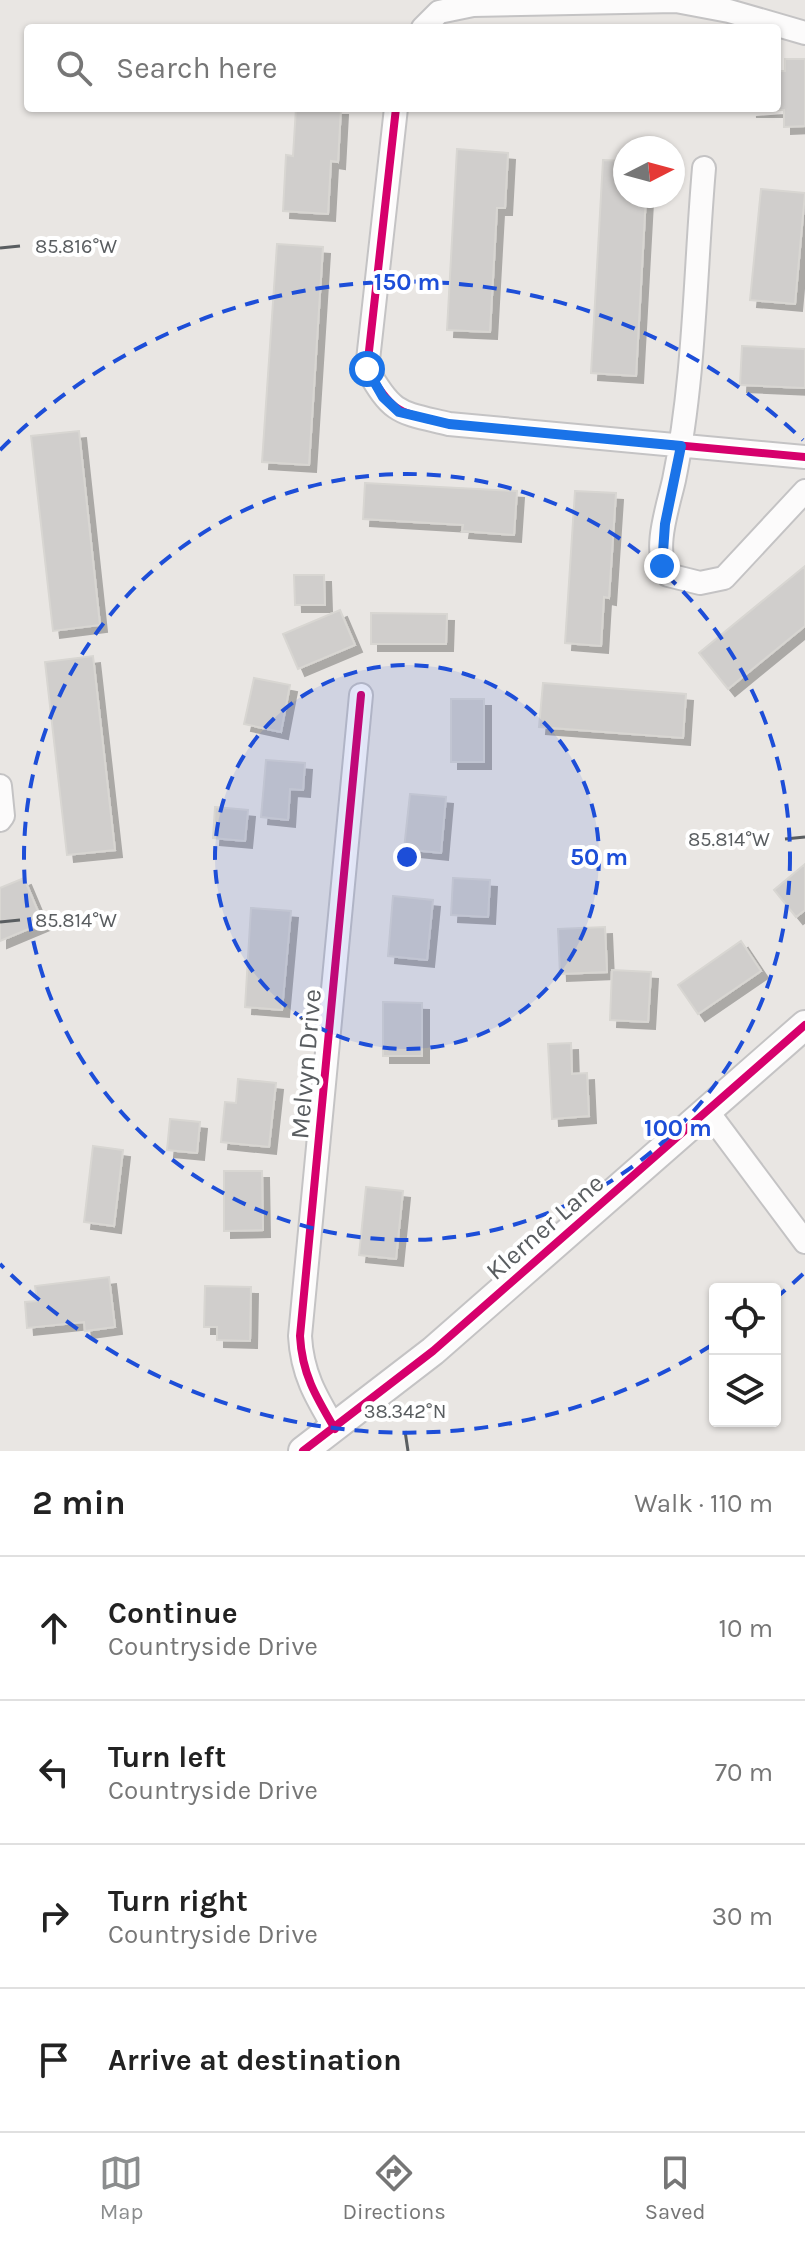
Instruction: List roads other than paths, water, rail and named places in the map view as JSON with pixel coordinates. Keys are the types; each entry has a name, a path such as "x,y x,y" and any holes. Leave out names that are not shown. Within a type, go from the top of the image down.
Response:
{"street":[{"path":"427,24 439,12 473,5 676,1 774,24"},
{"path":"781,26 805,33"},
{"path":"396,112 367,369 383,397 399,412 449,424 805,457"},
{"path":"704,168 681,446 665,524 662,566 668,575 677,579 700,583 724,578 805,491"},
{"name":"Melvyn Drive","path":"335,1429 309,1386 302,1364 300,1336 361,695"},
{"path":"0,786 3,816 0,820"},
{"name":"Klerner Lane","path":"303,1451 433,1351 805,1025"},
{"path":"708,1112 805,1242"}]}
